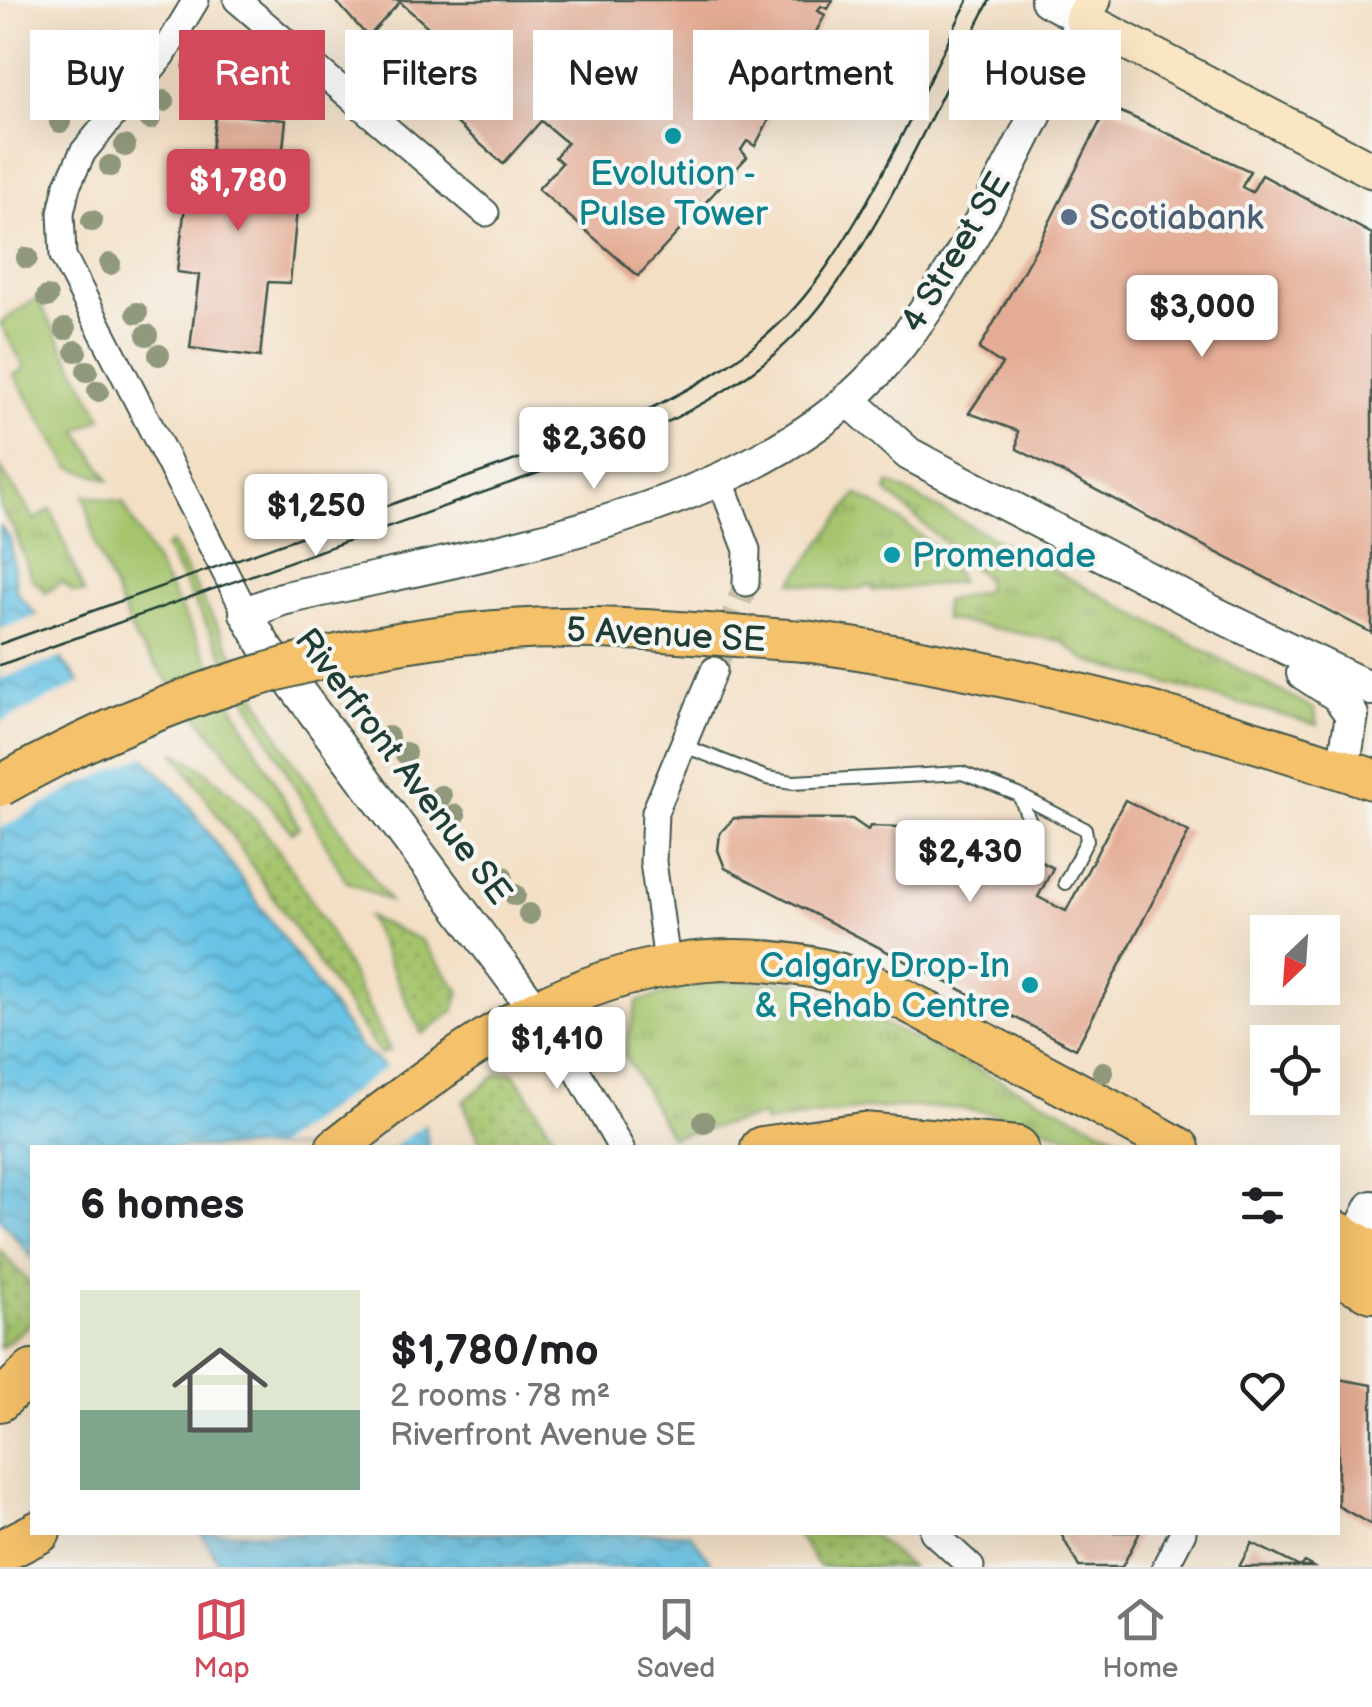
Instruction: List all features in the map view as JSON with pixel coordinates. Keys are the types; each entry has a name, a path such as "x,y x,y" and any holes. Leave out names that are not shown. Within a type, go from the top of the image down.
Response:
{"highway":[{"path":"784,1145 863,1134 983,1145"},
{"path":"1355,1241 1372,1291"},
{"path":"0,1554 35,1535"}],"main road":[{"path":"1088,9 1372,170"},
{"name":"5 Avenue SE","path":"0,786 124,724 265,672 405,642 479,632 592,628 805,641 928,658 1209,728 1358,774"},
{"path":"340,1145 476,1045 536,1011 667,962 747,960 822,969 890,993 1174,1145"},
{"path":"0,1402 30,1373"},
{"path":"0,1554 6,1567"}],"street":[{"name":"Riverfront Avenue SE","path":"196,0 163,55 83,152 66,186 61,213 63,256 264,645 571,1060 619,1145"},
{"path":"237,0 486,213"},
{"path":"1047,0 1088,9"},
{"name":"4 Street SE","path":"246,613 282,598 640,514 720,479 793,439 848,400 875,375 930,306 1088,9"},
{"name":"5 Avenue SE","path":"848,400 896,447 1216,614 1372,688"},
{"path":"720,479 747,550 746,582"},
{"name":"5 Avenue SE","path":"1216,614 1337,696 1352,715 1358,774"},
{"path":"667,962 653,862 656,812 680,744 714,670"},
{"path":"936,1535 971,1567"},
{"path":"1166,1567 1182,1535"}],"lane":[{"path":"680,744 767,778 793,782 962,772 1086,828 1088,840 1065,883"},
{"path":"1020,795 1030,822 1029,841"}],"green space":[{"path":"37,298 102,418 78,431 109,480 70,467 14,375 25,368 0,323"},
{"path":"0,467 35,520 51,509 84,593 73,592 62,581 46,593 31,577 15,531 0,509"},
{"path":"890,483 1314,709 1317,725 1087,661 1061,641 944,619 944,601 985,591 986,579 889,494 886,490"},
{"path":"857,494 930,544 960,582 845,591 792,582"},
{"path":"85,495 123,503 299,827 292,832 136,641 96,547"},
{"path":"171,543 290,756 389,901 346,881 165,548"},
{"path":"174,751 210,775 243,806 273,843 326,927 390,1050 380,1054"},
{"path":"368,917 421,940 460,992 454,1011 422,1034"},
{"path":"709,981 796,982 1129,1142 1106,1145 1001,1115 942,1107 853,1110 765,1123 763,1116 671,1137 624,1054 637,1002"},
{"path":"514,1073 560,1145 481,1145 463,1102 497,1074"},
{"path":"0,1250 30,1284 30,1325 0,1348"},
{"path":"797,1535 872,1535 910,1567 819,1567"}],"water":[{"path":"0,526 10,539 17,593 44,624 63,661 102,713 183,797 361,1048 410,1087 421,1107 429,1145 30,1145 30,1256 0,1218"},
{"path":"202,1535 691,1535 714,1567 222,1567"}],"pier":[{"path":"42,614 66,656 0,679 0,629"},
{"path":"84,681 106,710 151,753 73,788 0,829 0,723"},
{"path":"390,1064 414,1084 429,1121 396,1145 279,1145"}],"building":[{"name":"Evolution - Pulse Tower","path":"335,0 833,0 828,9 821,6 818,11 825,15 817,30 693,30 693,120 769,120 755,146 747,141 741,150 747,157 638,276 538,189 562,163 555,157 567,143 541,121 503,164 453,120 513,120 513,30 432,30 400,2 374,30 362,30"},
{"path":"1121,112 1250,171 1242,187 1252,192 1262,175 1372,234 1372,633 1017,449 1018,431 969,413 1002,364 979,349 1038,245 1101,120 1121,120"},
{"path":"215,120 286,120 278,195 298,199 290,283 268,282 260,357 190,348 199,275 177,272 187,189 206,187"},
{"name":"Calgary Drop-In & Rehab Centre","path":"1125,800 1189,832 1076,1049 725,868 718,850 720,833 734,818 852,819 868,830 870,826 932,828 988,856 997,839 1053,868 1038,897 1066,911"},
{"path":"1340,1379 1372,1385 1372,1525 1340,1507"},
{"path":"1062,1535 1138,1535 1122,1567 1079,1567"},
{"path":"1252,1543 1300,1567 1239,1567"}],"tunnel":[{"path":"714,670 746,583"}],"tram line":[{"path":"0,644 622,422 726,366 782,321 835,254 885,169 968,0"},
{"path":"0,665 636,438 740,381 795,335 851,263 902,175 990,0"}],"place":[{"name":"Evolution - Pulse Tower","path":"673,136"},
{"name":"Scotiabank","path":"1069,217"},
{"name":"Promenade","path":"892,555"},
{"name":"Calgary Drop-In & Rehab Centre","path":"1030,985"}]}
